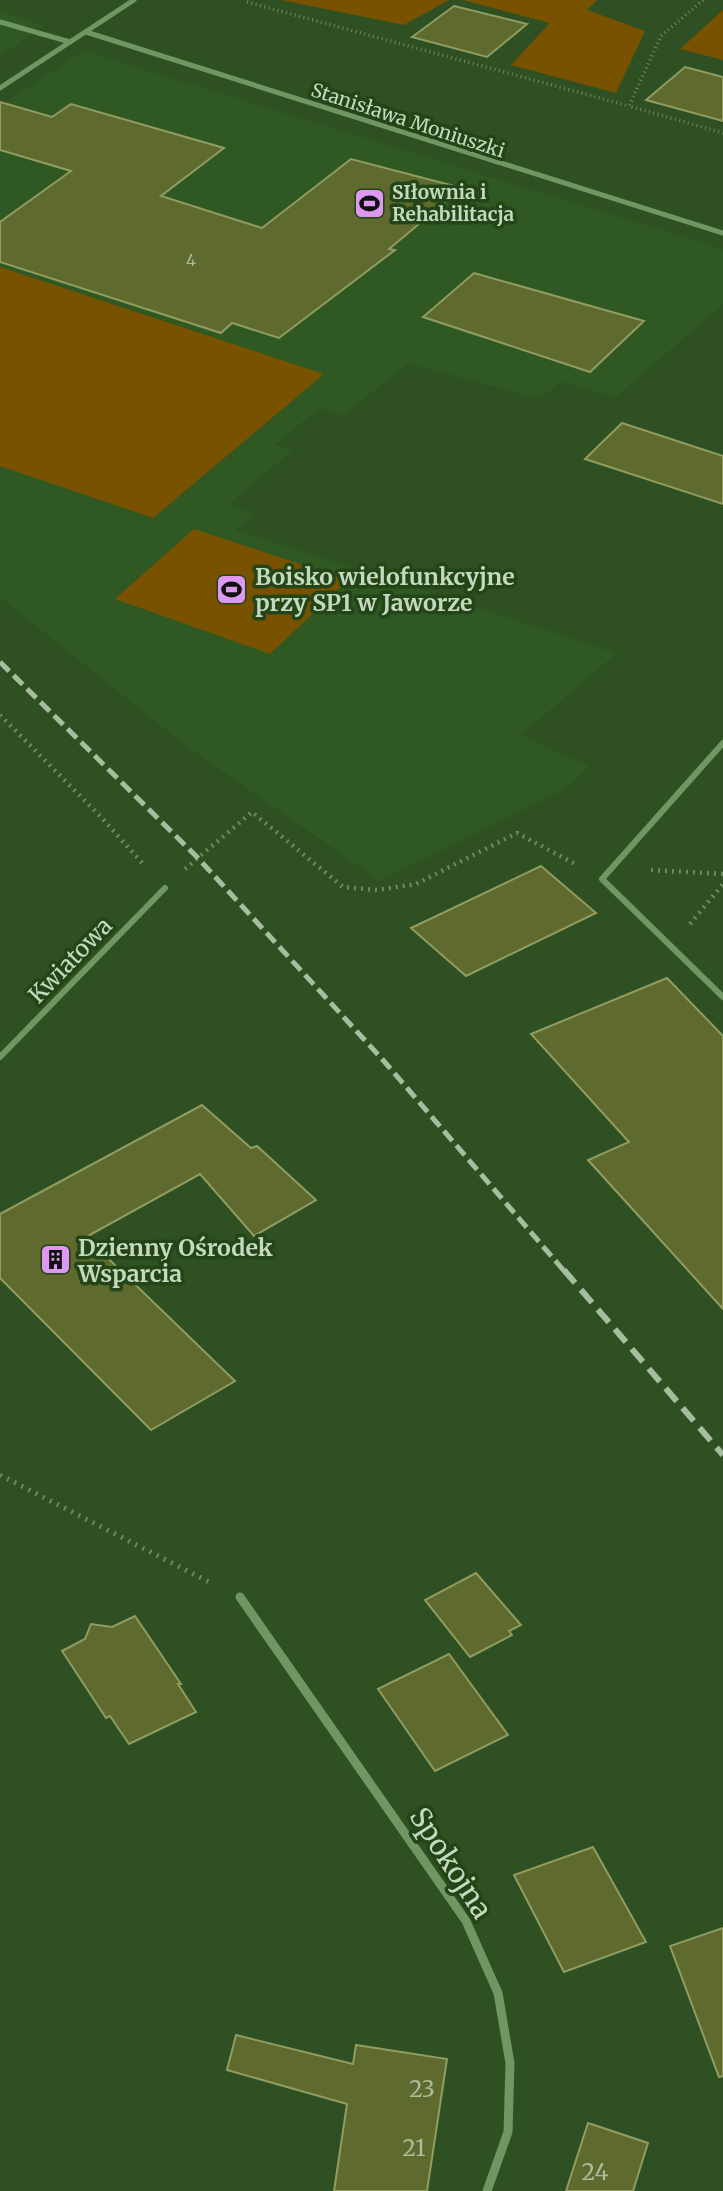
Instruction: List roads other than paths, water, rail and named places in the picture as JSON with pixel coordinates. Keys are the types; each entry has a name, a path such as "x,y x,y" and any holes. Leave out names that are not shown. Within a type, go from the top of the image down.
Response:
{"street":[{"path":"0,88 134,0"},
{"path":"0,22 70,42"},
{"name":"Stanisława Moniuszki","path":"86,32 524,173 723,233"},
{"path":"723,743 601,879 723,998"},
{"name":"Kwiatowa","path":"0,1057 165,888"},
{"name":"Spokojna","path":"240,1597 466,1921 498,1993 510,2063 508,2132 487,2191"}],"railway":[{"path":"0,662 197,857 383,1060 565,1272"},
{"path":"564,1270 723,1455"}],"place":[{"name":"SIłownia i Rehabilitacja","path":"369,203"},
{"name":"Boisko wielofunkcyjne przy SP1 w Jaworze","path":"232,589"},
{"name":"Dzienny Ośrodek Wsparcia","path":"55,1260"}]}
